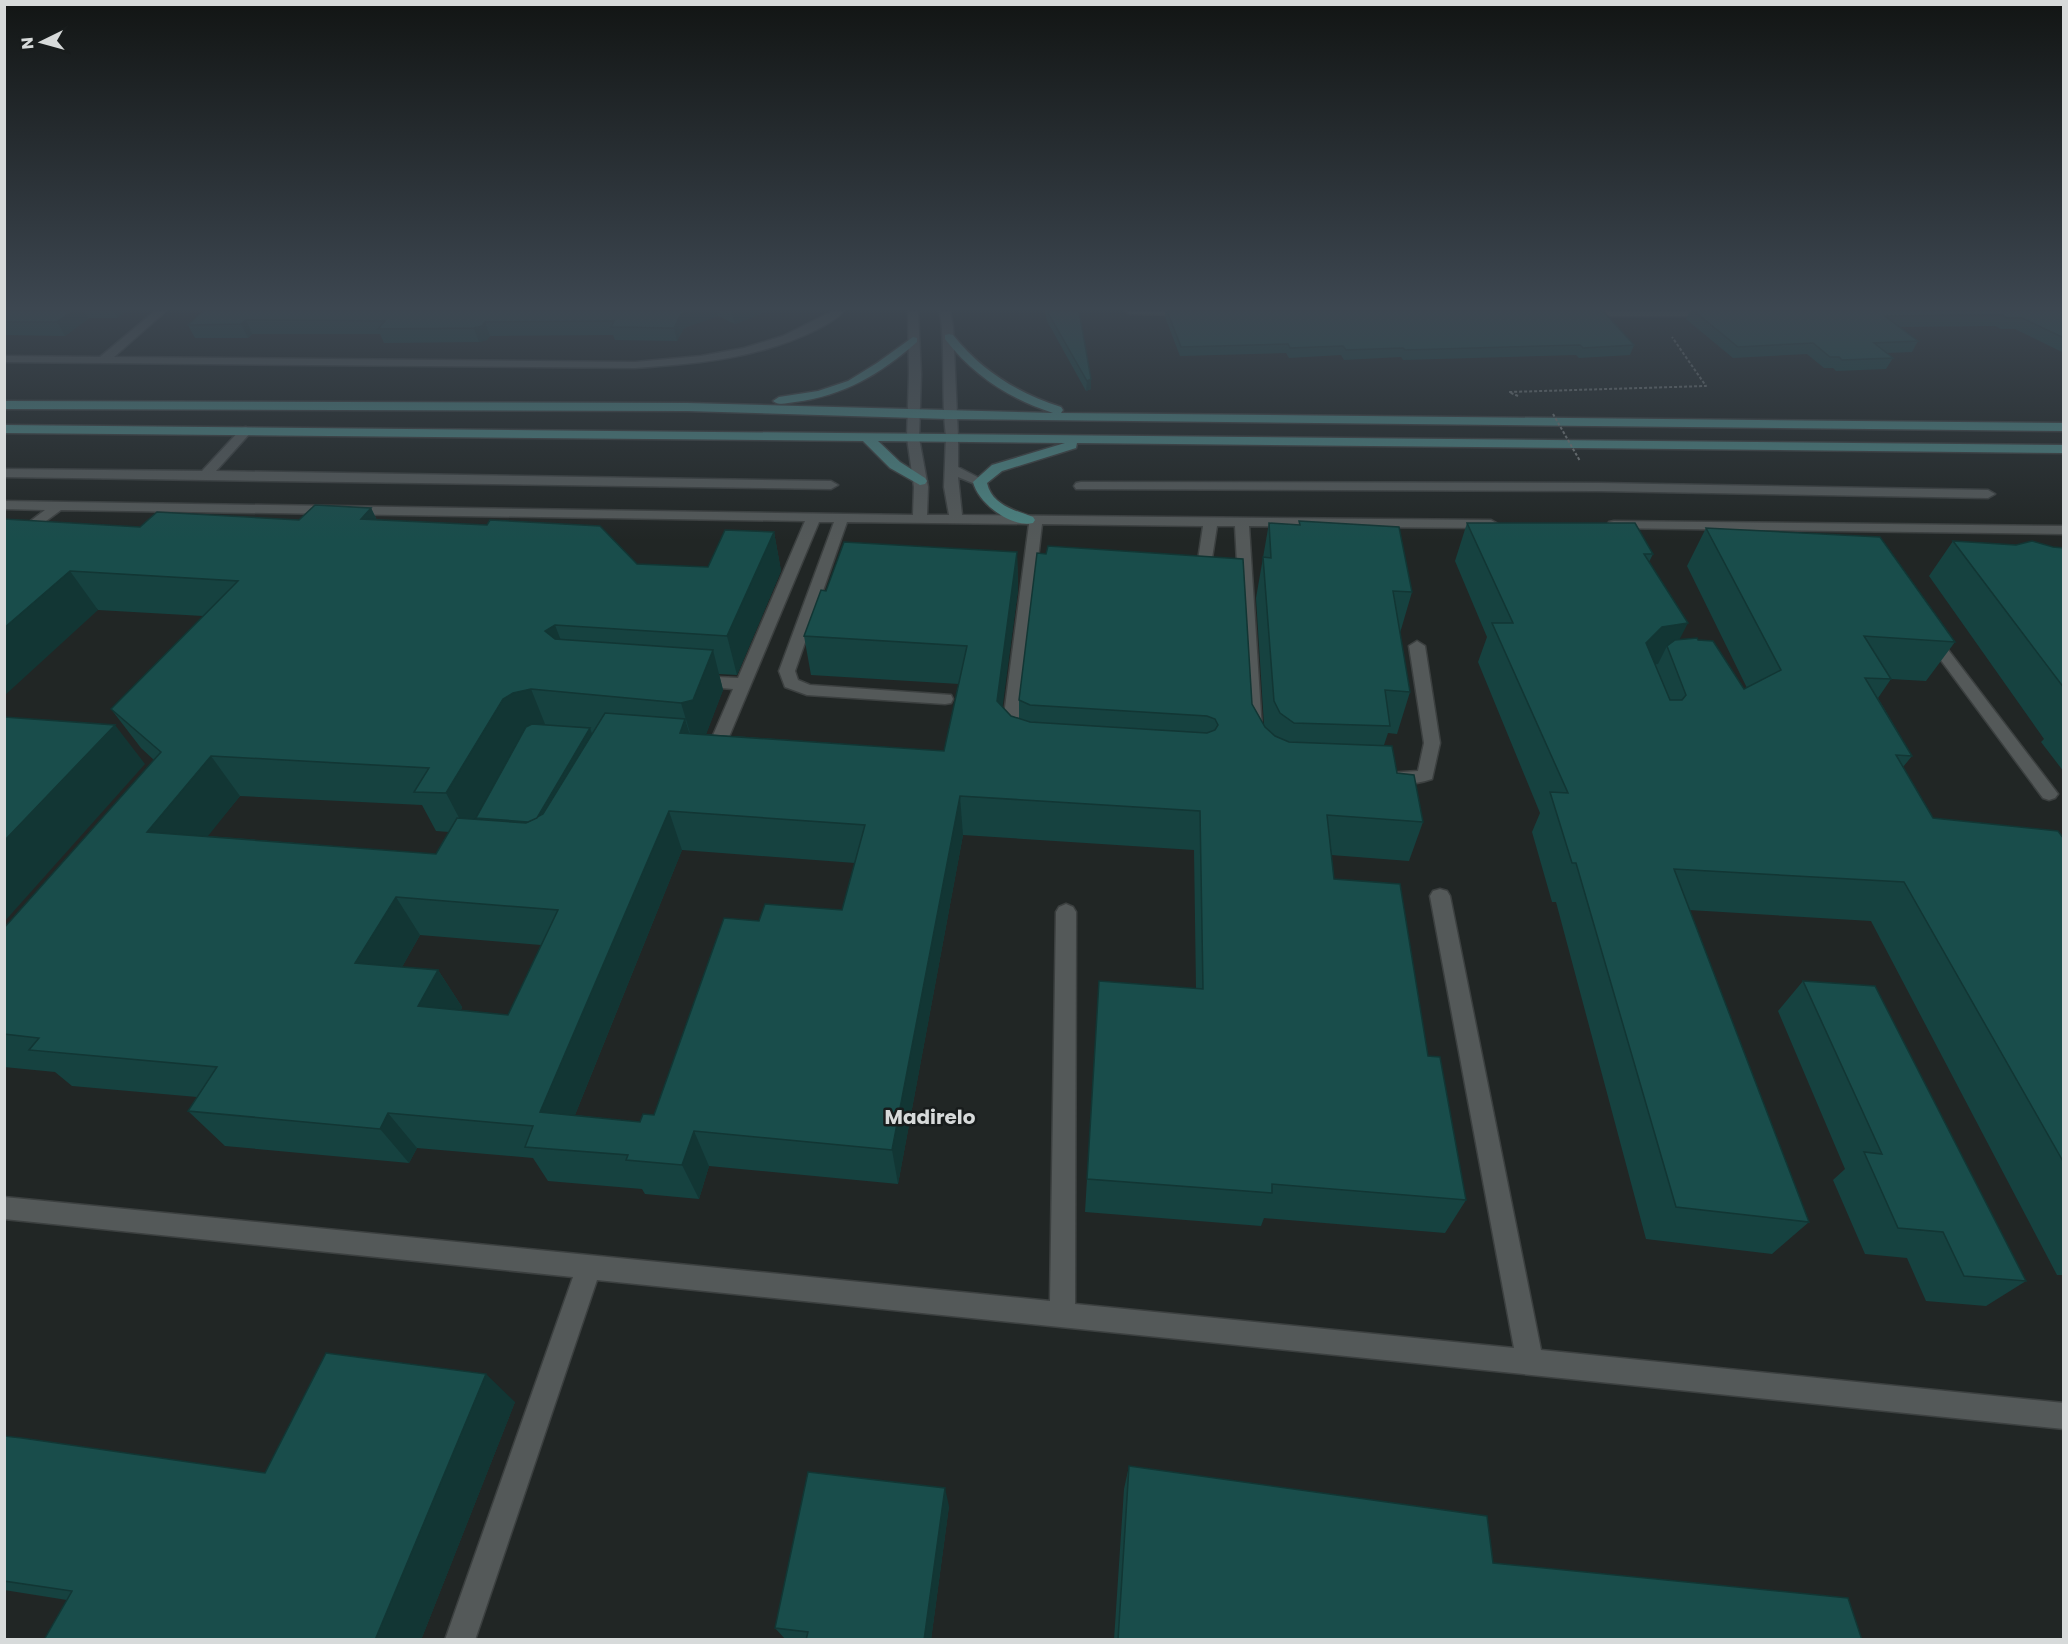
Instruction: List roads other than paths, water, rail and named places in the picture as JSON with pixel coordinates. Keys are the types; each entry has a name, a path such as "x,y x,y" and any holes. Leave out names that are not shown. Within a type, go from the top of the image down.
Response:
{"main road":[{"path":"687,407 789,400 841,388"},
{"path":"1003,388 1033,403 1077,416"},
{"path":"4,405 687,407 948,415 2064,427"},
{"path":"4,429 2064,449"},
{"path":"866,437 895,465 920,481"},
{"path":"1032,520 1004,511 989,501 983,495 980,482 997,468 1014,461 1094,439"}],"street":[{"path":"914,388 913,438 920,481 920,519"},
{"path":"948,388 948,415 952,437 953,496 956,519"},
{"path":"206,474 246,432"},
{"path":"952,469 980,482"},
{"path":"4,473 206,474 842,518 1502,524"},
{"path":"953,496 980,482"},
{"path":"4,505 542,498 831,485"},
{"path":"1081,486 1599,487 1988,494"},
{"path":"4,548 59,506"},
{"path":"693,751 718,744 814,517"},
{"path":"842,518 835,556 787,671 791,683 807,690 945,699"},
{"path":"1023,751 1016,749 1008,741 1037,563 1032,520"},
{"path":"1182,570 1203,571 1211,521"},
{"path":"1242,522 1255,743"},
{"path":"1849,528 1863,547"},
{"path":"1606,529 2064,530"},
{"path":"1920,623 2049,794"},
{"path":"1379,777 1412,778 1426,775 1432,743 1417,646"},
{"path":"686,680 743,684"},
{"path":"1440,896 1530,1362"},
{"path":"1062,1316 1066,912"},
{"path":"4,1208 2064,1416"},
{"path":"460,1640 589,1268"}],"district":[{"name":"Madirelo","path":"930,1117"}]}
